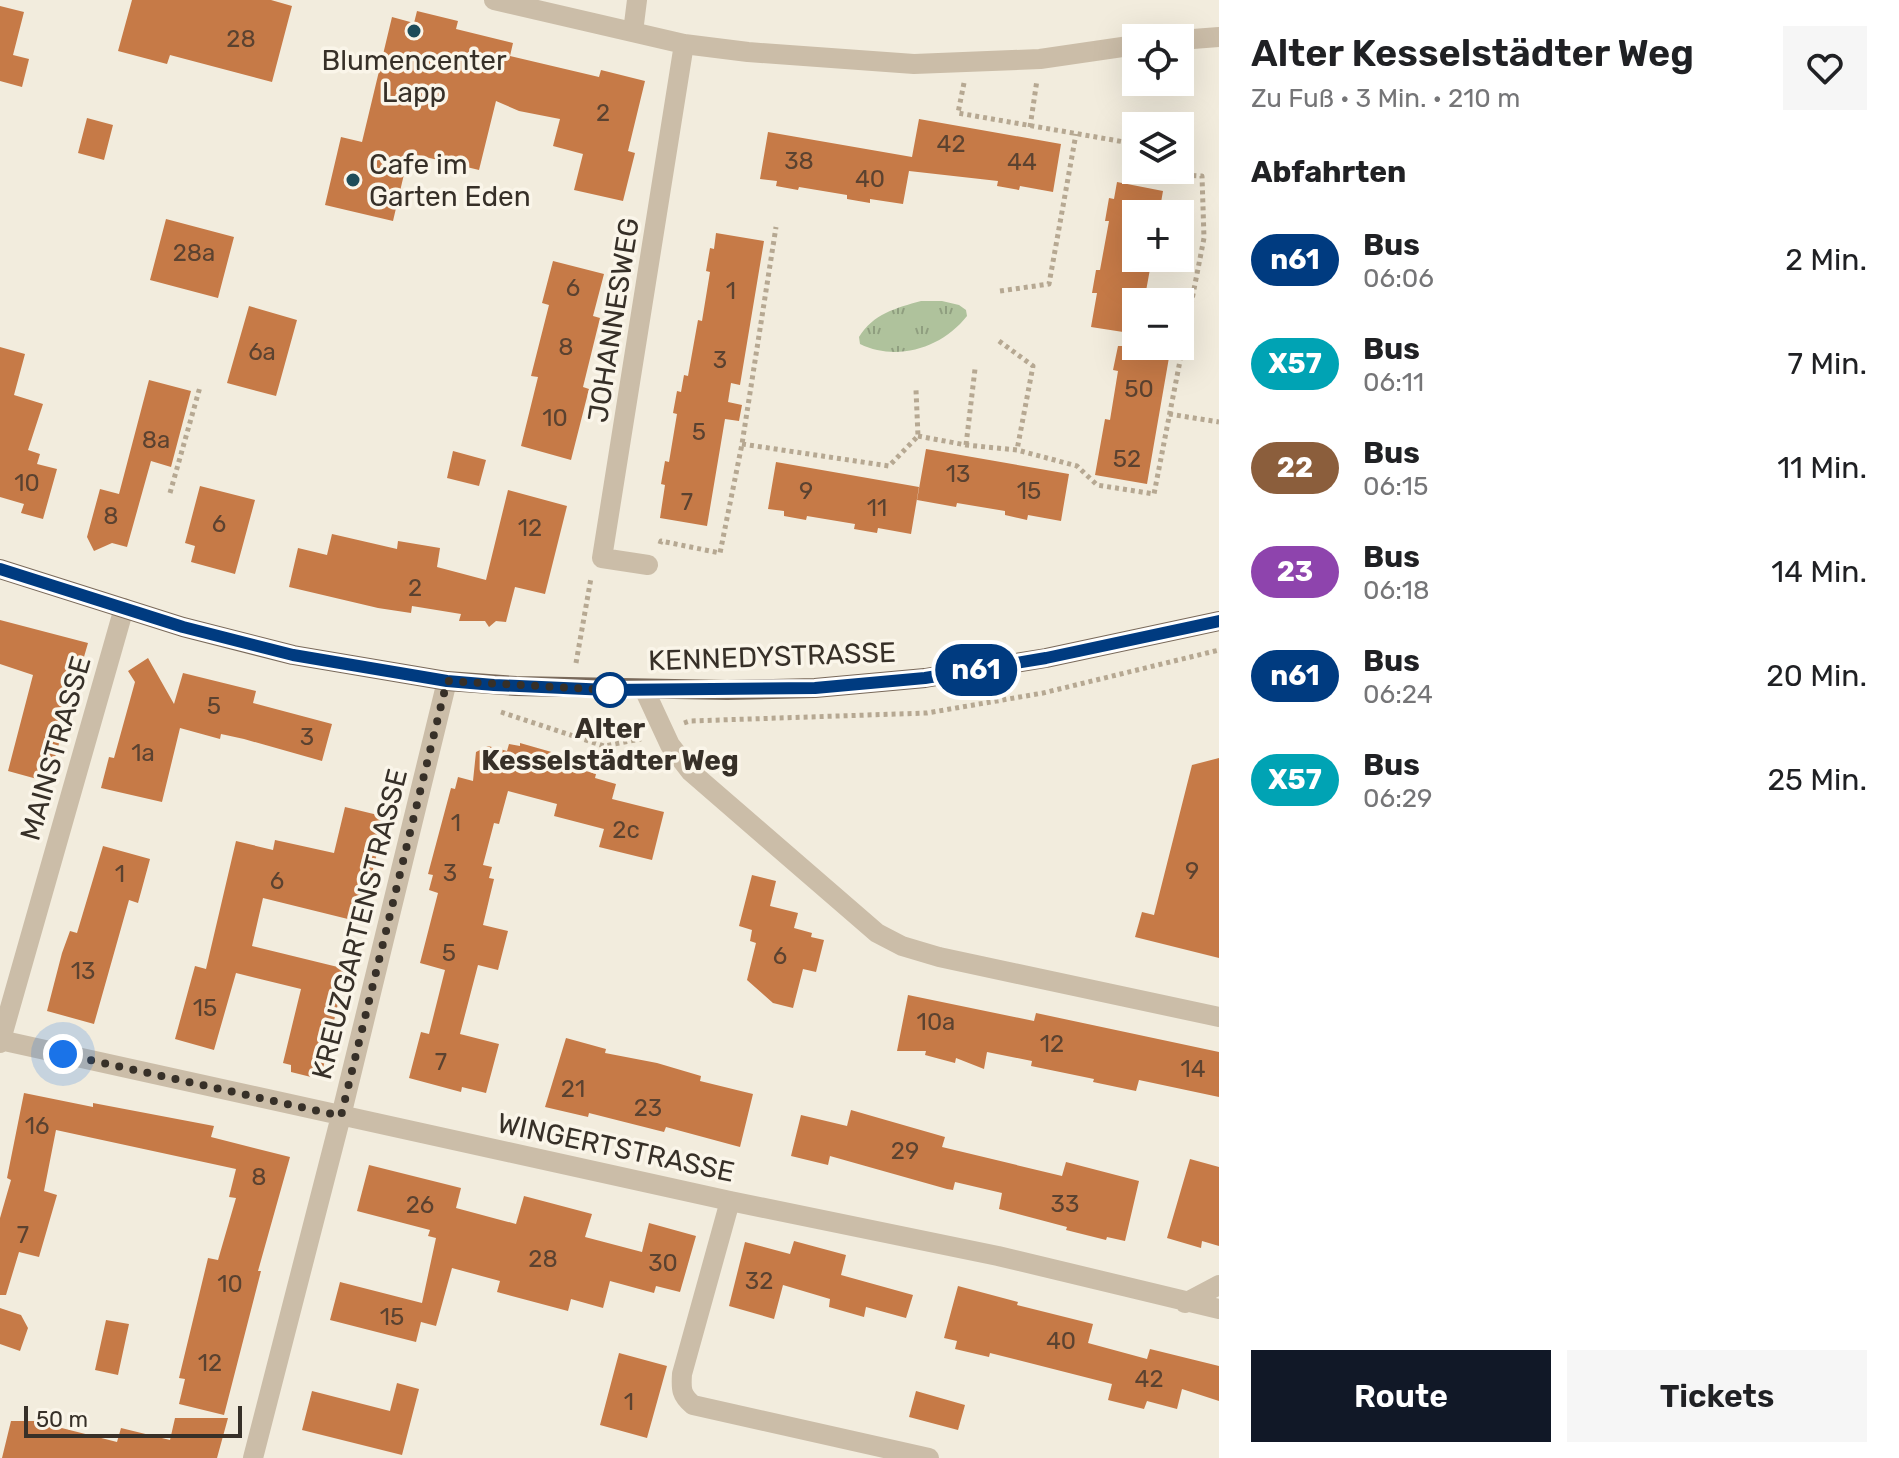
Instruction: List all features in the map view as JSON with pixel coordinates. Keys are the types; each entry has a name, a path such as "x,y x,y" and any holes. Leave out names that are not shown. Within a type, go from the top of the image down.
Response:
{"main road":[{"name":"KENNEDYSTRASSE","path":"0,569 183,627 293,655 447,681 573,688 815,688 925,678 1046,658 1219,621"}],"street":[{"path":"494,0 684,44 804,57 914,64 1040,59 1122,47"},
{"path":"633,32 637,0"},
{"path":"1194,39 1219,37"},
{"name":"JOHANNESWEG","path":"602,558 684,44"},
{"path":"602,558 648,565"},
{"name":"MAINSTRASSE","path":"0,1041 124,608"},
{"name":"KREUZGARTENSTRASSE","path":"253,1458 341,1116 447,681"},
{"path":"644,689 670,745 691,772 877,933 902,946 939,957 1219,1017"},
{"name":"WINGERTSTRASSE","path":"0,1041 730,1201 998,1256 1219,1309"},
{"path":"730,1201 682,1374 684,1397 693,1405 929,1458"},
{"path":"1185,1303 1219,1285"}],"path":[{"path":"1030,127 1040,59"},
{"path":"958,113 1122,142"},
{"path":"1000,291 1049,284 1076,134"},
{"path":"918,436 1017,450 1077,466 1097,485 1154,494 1204,238 1202,176 1194,176"},
{"path":"648,565 661,541 720,553 742,444 776,227"},
{"path":"999,341 1033,366 1017,450"},
{"path":"966,445 975,369"},
{"path":"170,493 200,387"},
{"path":"742,444 889,466 918,436 916,390"},
{"path":"1169,414 1219,422"},
{"path":"573,688 589,581 602,558"}],"green space":[{"path":"921,301 959,305 966,310 967,316 945,336 918,349 889,352 860,344 859,337 878,317"}],"building":[{"path":"132,0 271,0 292,6 272,82 170,55 167,64 118,51"},
{"path":"0,6 24,12 13,55 29,59 22,87 0,81"},
{"path":"417,11 458,21 456,29 513,43 510,56 599,77 601,70 645,81 628,151 635,153 623,201 574,190 583,154 553,146 560,119 519,111 496,101 479,170 409,153 393,221 325,205 341,137 362,142 392,17 414,23"},
{"path":"87,118 113,125 104,160 78,153"},
{"path":"919,119 1061,144 1053,192 1020,186 1019,190 997,186 998,181 909,171 903,204 870,199 870,203 847,199 847,195 776,186 777,181 760,179 768,132 912,157"},
{"path":"1117,182 1163,191 1161,200 1122,200 1122,272 1149,272 1147,288 1122,288 1122,332 1091,327 1097,293 1092,293 1096,270 1100,270 1109,221 1105,221 1109,198 1114,199"},
{"path":"166,219 234,237 218,298 150,280"},
{"path":"716,233 764,241 740,385 731,383 728,402 742,405 739,421 725,419 707,526 660,518 665,485 661,484 665,461 669,462 677,414 673,413 677,391 681,392 684,375 688,376 698,320 702,321 710,272 706,271"},
{"path":"553,261 604,274 593,316 600,318 583,387 589,389 571,460 521,446 538,377 531,376 549,305 542,303"},
{"path":"249,306 297,320 276,396 227,383"},
{"path":"1118,346 1122,346 1122,360 1169,360 1147,484 1095,475 1105,419 1110,420 1118,371 1113,370"},
{"path":"0,347 25,354 14,395 43,404 28,450 40,454 37,464 57,469 43,519 21,513 24,504 0,497"},
{"path":"149,380 191,391 171,467 151,461 127,547 112,543 94,551 87,537 100,489 119,494"},
{"path":"926,449 1069,474 1061,521 1028,515 1027,520 1005,515 1005,511 917,500"},
{"path":"453,451 486,460 479,486 447,478"},
{"path":"776,462 919,487 911,534 878,528 877,533 854,529 855,524 807,516 806,520 784,516 784,511 768,509"},
{"path":"200,486 255,500 235,574 191,562 195,546 185,543"},
{"path":"508,490 567,506 545,594 515,587 506,622 496,621 489,627 485,621 459,621 461,614 412,606 411,613 378,608 289,587 298,548 327,555 332,534 397,549 398,541 440,548 437,567 486,580"},
{"path":"0,620 88,643 48,782 8,771 33,675 0,664"},
{"path":"148,658 174,704 183,673 256,691 253,703 332,724 322,761 244,739 221,734 220,739 180,728 162,802 101,788 109,757 114,758 135,682 128,671"},
{"path":"520,743 555,753 554,758 587,767 586,771 596,774 595,778 616,784 612,799 664,812 652,860 599,847 604,829 554,816 557,804 508,791 499,824 494,823 483,865 492,867 489,878 494,879 483,925 508,931 498,970 478,965 460,1034 499,1044 486,1093 462,1087 461,1092 409,1078 421,1032 429,1034 445,970 420,963 438,893 429,890 433,875 428,874 451,788 455,789 458,777 473,781 476,752 488,746 507,751 509,744 520,746"},
{"path":"1219,758 1219,958 1135,937 1142,912 1154,915 1192,765"},
{"path":"345,807 386,817 360,922 263,898 252,946 346,969 322,1073 314,1071 311,1077 291,1072 291,1065 283,1063 301,989 236,973 214,1050 175,1039 195,966 206,969 236,841 273,850 275,840 334,853"},
{"path":"103,846 150,859 138,903 129,900 94,1024 47,1011 62,953 70,931 77,933"},
{"path":"752,875 776,881 770,906 798,913 794,928 824,940 816,972 803,969 793,1008 773,1003 747,980 756,943 750,941 752,930 739,926"},
{"path":"908,995 1034,1021 1036,1013 1219,1052 1219,1097 1139,1080 1136,1091 1031,1066 1032,1061 987,1052 984,1069 956,1058 955,1063 925,1055 926,1051 897,1051"},
{"path":"566,1038 606,1049 605,1053 657,1063 701,1076 700,1081 753,1094 740,1147 666,1127 664,1132 589,1113 588,1117 545,1107"},
{"path":"24,1093 214,1126 211,1137 290,1157 258,1271 261,1271 224,1415 179,1404 185,1379 179,1378 208,1258 218,1260 236,1198 229,1197 236,1169 56,1130 44,1191 57,1195 39,1257 19,1252 6,1295 0,1295 0,1218 11,1180 7,1178"},
{"path":"851,1110 945,1137 942,1147 1062,1176 1066,1162 1139,1181 1125,1241 1107,1237 1106,1240 1066,1230 1067,1227 999,1209 1002,1193 955,1182 953,1190 947,1189 830,1156 828,1165 791,1156 801,1115 847,1126"},
{"path":"1190,1159 1219,1167 1219,1246 1202,1241 1201,1248 1167,1238"},
{"path":"369,1165 461,1188 456,1208 516,1224 524,1196 592,1214 585,1237 642,1252 649,1223 696,1236 680,1292 656,1286 654,1293 610,1281 603,1308 571,1299 568,1311 497,1292 500,1281 452,1268 436,1326 421,1322 416,1342 330,1320 340,1282 422,1303 436,1238 428,1236 430,1230 357,1211"},
{"path":"794,1241 846,1255 841,1275 913,1295 906,1318 866,1307 864,1317 829,1307 830,1299 783,1285 774,1319 729,1306 745,1242 790,1254"},
{"path":"958,1286 1093,1324 1088,1343 1147,1359 1150,1349 1219,1366 1219,1401 1182,1389 1177,1409 1147,1401 1144,1409 1108,1400 1112,1384 990,1353 989,1357 955,1349 957,1341 944,1338"},
{"path":"0,1308 21,1315 28,1328 20,1351 0,1344"},
{"path":"106,1320 129,1324 118,1375 95,1370"},
{"path":"619,1353 667,1366 647,1438 600,1425"},
{"path":"397,1383 419,1389 402,1455 302,1430 312,1391 390,1411"},
{"path":"916,1391 965,1405 958,1430 909,1417"},
{"path":"175,1418 228,1418 217,1458 2,1458 11,1421 34,1421 117,1442 121,1428 170,1440"}],"bus line":[{"name":"n61","path":"0,569 183,627 293,655 447,681 608,690 815,688 925,678 1046,658 1219,621"}],"place":[{"name":"Blumencenter Lapp","path":"414,31"},
{"name":"Cafe im Garten Eden","path":"353,180"},
{"name":"Alter Kesselstädter Weg","path":"610,690"}],"route":[{"path":"63,1054 341,1116 447,681 610,690"}]}
